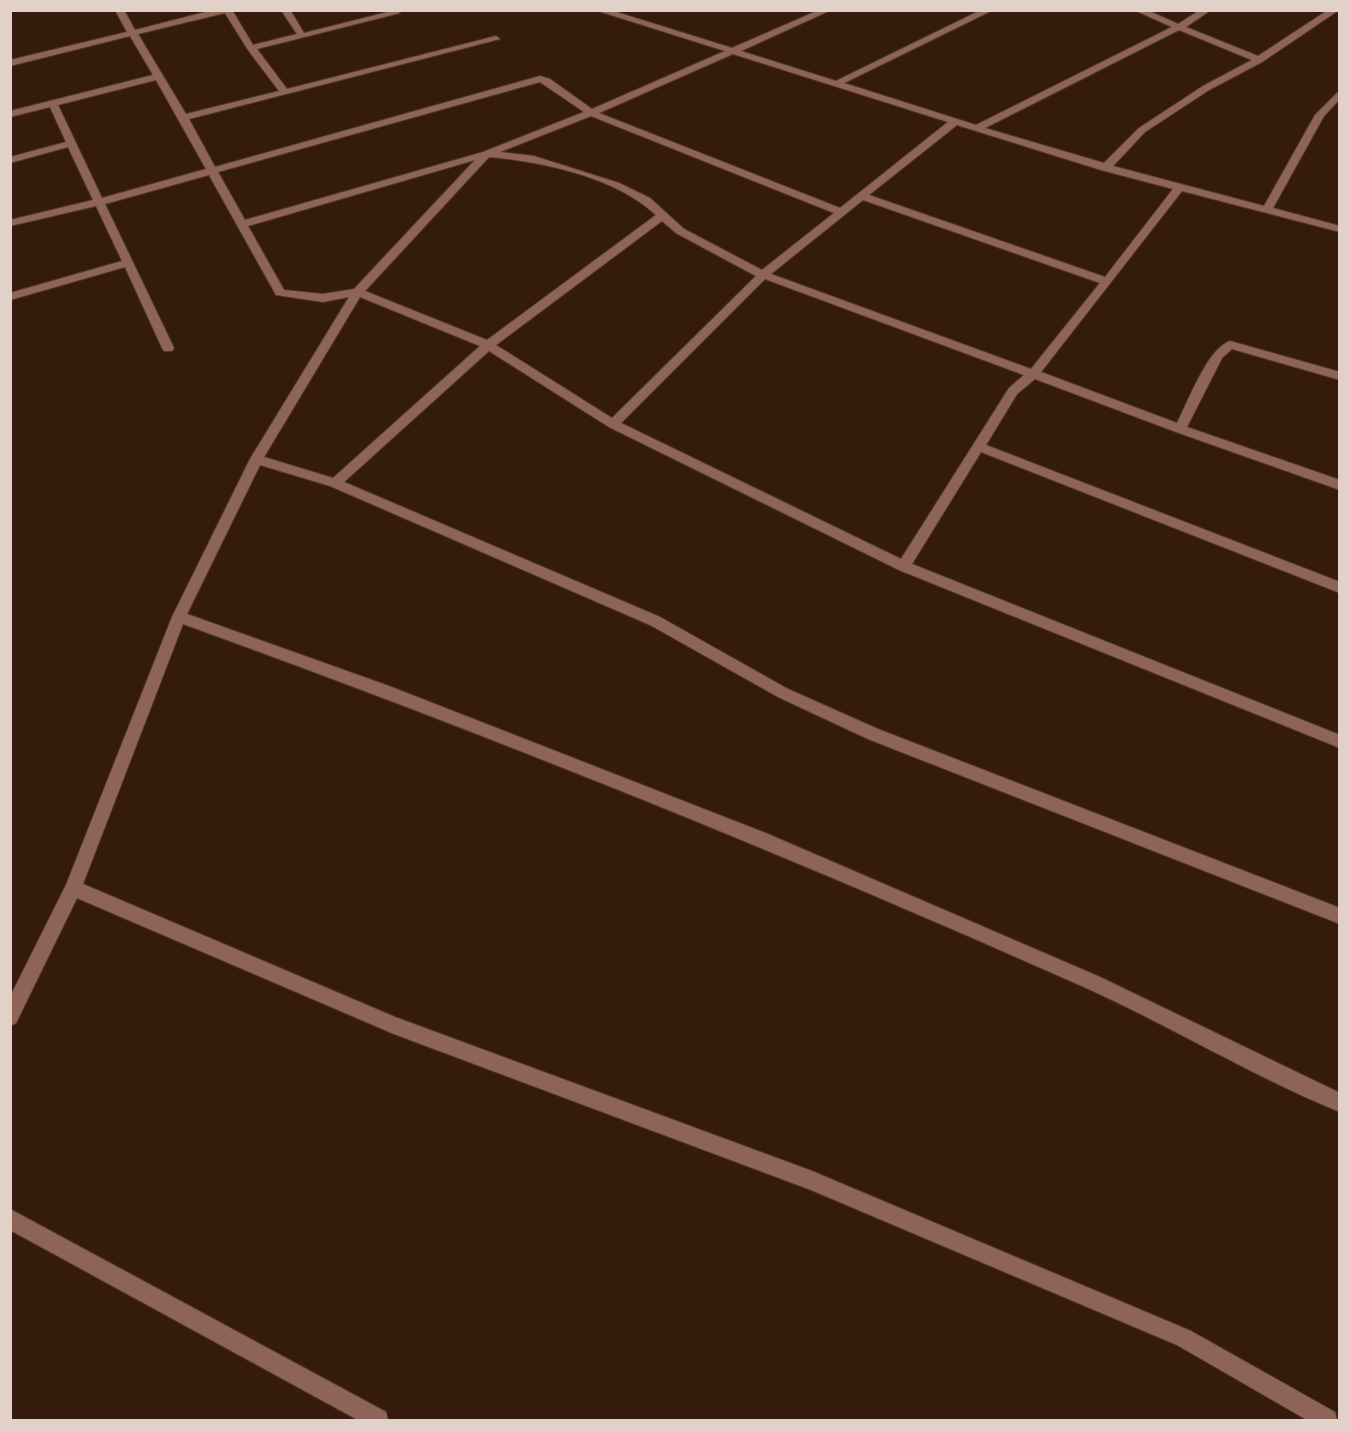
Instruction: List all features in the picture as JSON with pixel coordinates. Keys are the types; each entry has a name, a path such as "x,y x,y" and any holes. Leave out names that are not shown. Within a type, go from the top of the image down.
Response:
{"street":[{"path":"119,10 183,118 280,293 323,298 358,292 488,345 613,424 904,566 1340,742"},
{"path":"10,63 226,10 285,93"},
{"path":"285,10 302,36"},
{"path":"599,10 1106,168 1340,229"},
{"path":"614,15 625,10"},
{"path":"243,224 487,154 591,113 827,10"},
{"path":"838,83 989,10"},
{"path":"1138,10 1259,60"},
{"path":"979,127 1179,27 1207,10"},
{"path":"1106,168 1142,130 1206,88 1259,60 1335,10"},
{"path":"251,48 396,13"},
{"path":"183,118 496,39"},
{"path":"10,114 159,76"},
{"path":"10,223 100,202 540,79 547,81 591,113 840,212"},
{"path":"1267,210 1320,115 1340,93"},
{"path":"52,102 168,348"},
{"path":"613,424 763,275 956,121"},
{"path":"10,160 72,143"},
{"path":"487,154 530,158 615,185 646,200 680,231 763,275 1180,429 1340,484"},
{"path":"10,1017 73,888 179,617 256,459 358,292 487,154"},
{"path":"904,566 1013,391 1033,374 1179,188"},
{"path":"861,196 1107,282"},
{"path":"335,483 488,345 662,216"},
{"path":"10,297 128,263"},
{"path":"1180,429 1217,356 1230,345 1340,376"},
{"path":"980,447 1340,588"},
{"path":"256,459 335,483 655,621 783,693 873,734 1340,916"},
{"path":"179,617 384,690 762,839 1094,983 1340,1103"},
{"path":"73,888 394,1025 812,1182 1184,1338 1327,1420"},
{"path":"10,1219 378,1420"}]}
